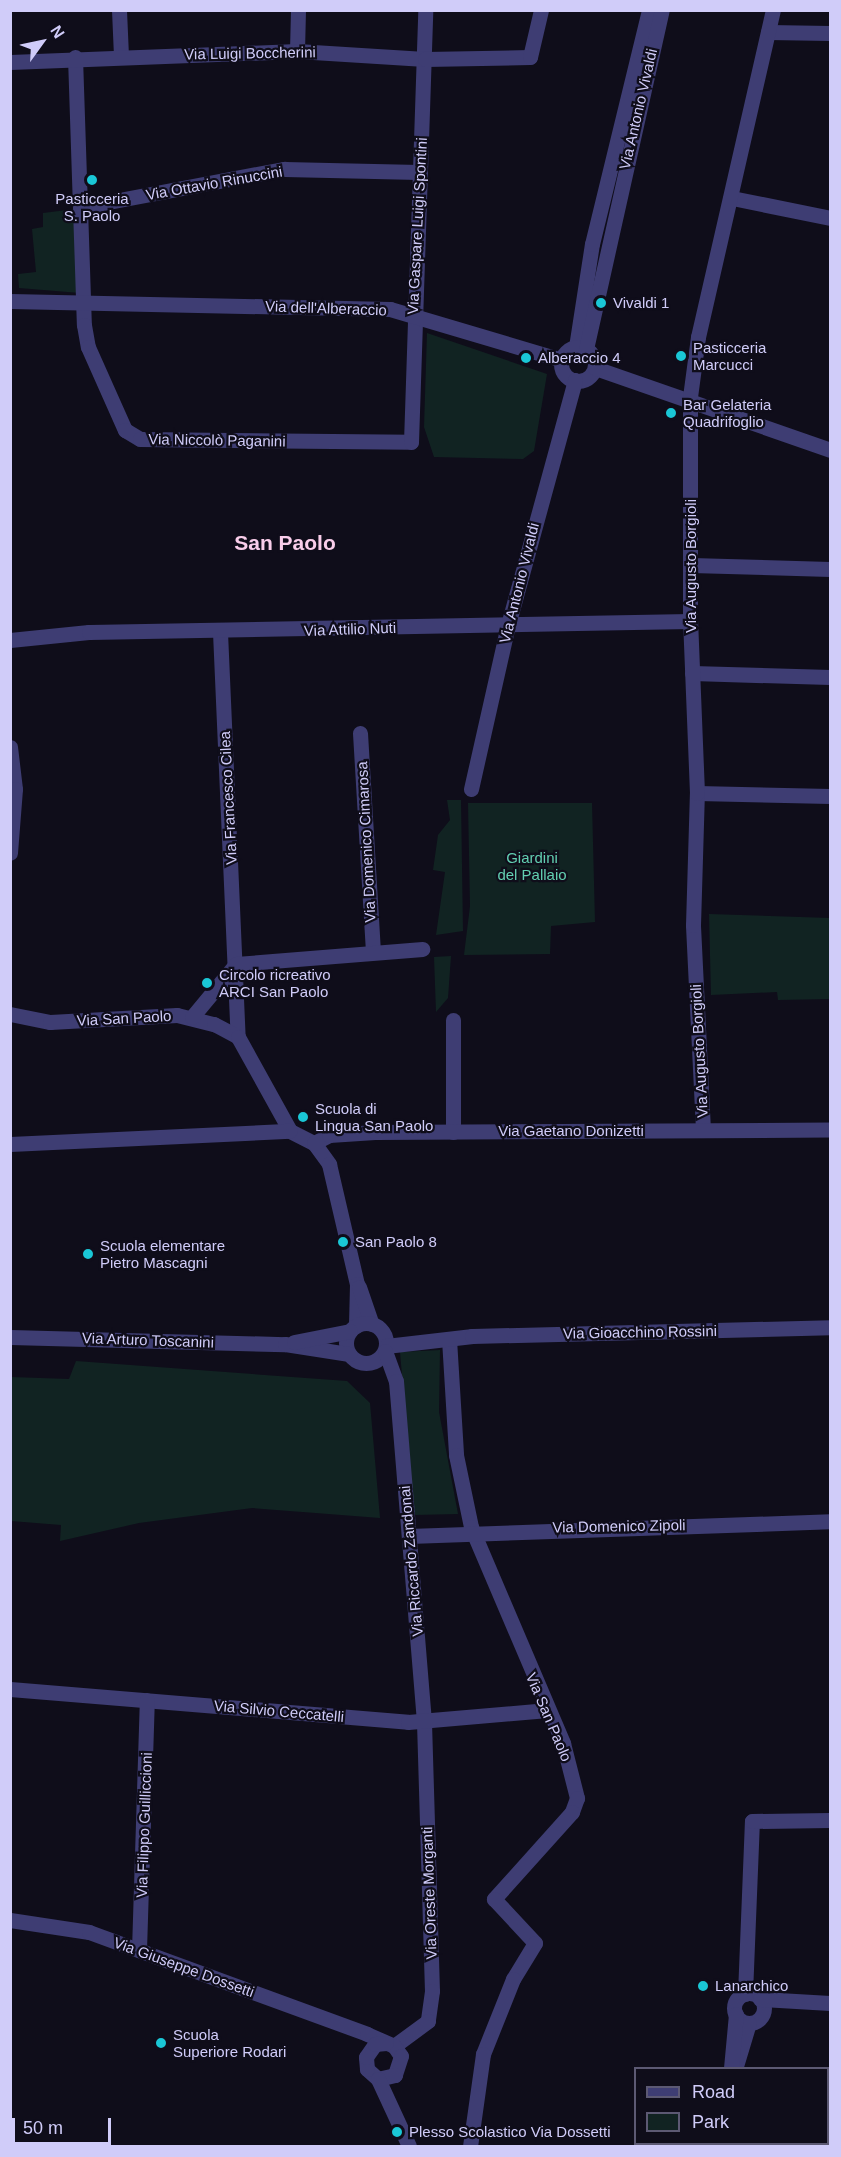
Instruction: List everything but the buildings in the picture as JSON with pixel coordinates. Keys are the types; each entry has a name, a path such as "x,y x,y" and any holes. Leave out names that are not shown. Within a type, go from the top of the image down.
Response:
{"street":[{"path":"119,10 121,56"},
{"path":"297,51 298,10"},
{"name":"Via Gaspare Luigi Spontini","path":"411,442 425,10"},
{"name":"Via Luigi Boccherini","path":"75,57 297,51 425,59 530,57 541,10"},
{"name":"Via Antonio Vivaldi","path":"581,348 592,244 649,10"},
{"name":"Via Antonio Vivaldi","path":"581,348 662,10"},
{"name":"Via Augusto Borgioli","path":"703,1130 693,925 697,793 690,621 690,397 698,337 732,198 773,10"},
{"path":"768,32 831,33"},
{"path":"10,62 75,57 82,207 83,302"},
{"name":"Via Ottavio Rinuccini","path":"82,207 284,169 419,172"},
{"path":"732,198 831,218"},
{"name":"Via dell'Alberaccio","path":"10,301 414,313 562,360"},
{"name":"Via Niccolò Paganini","path":"83,302 88,347 132,436 411,442"},
{"path":"595,368 587,378 575,380 565,374 562,360 581,348 595,368 690,397 831,450"},
{"name":"Via Antonio Vivaldi","path":"471,789 508,625 575,380"},
{"path":"691,566 831,569"},
{"name":"Via Attilio Nuti","path":"10,640 89,632 220,632 690,621"},
{"name":"Via Francesco Cilea","path":"220,632 238,1037"},
{"path":"692,673 831,677"},
{"name":"Via Domenico Cimarosa","path":"360,733 373,951"},
{"path":"10,747 15,789 10,853"},
{"path":"697,793 831,796"},
{"path":"192,1017 236,964 373,951 422,949"},
{"name":"Via San Paolo","path":"10,1014 50,1022 192,1017 238,1037"},
{"path":"453,1020 453,1132"},
{"path":"238,1037 290,1131"},
{"name":"Via Gaetano Donizetti","path":"314,1143 328,1135 831,1130"},
{"path":"10,1144 290,1131 314,1143 334,1180 357,1284 372,1324 383,1332 386,1349"},
{"path":"357,1284 349,1354 359,1363 372,1363 386,1349 449,1339"},
{"path":"353,1328 372,1324"},
{"name":"Via Gioacchino Rossini","path":"449,1339 831,1327"},
{"name":"Via Arturo Toscanini","path":"285,1344 353,1328"},
{"name":"Via Arturo Toscanini","path":"10,1337 285,1344 349,1354"},
{"name":"Via San Paolo","path":"449,1339 456,1455 474,1535 563,1743 577,1803 494,1899 535,1943 513,1979 483,2054 470,2146"},
{"name":"Via Riccardo Zandonai","path":"386,1349 396,1401 424,1722"},
{"name":"Via Riccardo Zandonai","path":"372,1363 396,1401"},
{"name":"Via Domenico Zipoli","path":"409,1536 474,1535 497,1529 831,1521"},
{"name":"Via Silvio Ceccatelli","path":"10,1689 424,1722 547,1710"},
{"name":"Via Filippo Guilliccioni","path":"139,1950 147,1700"},
{"name":"Via Oreste Morganti","path":"390,2044 420,2030 431,2011 424,1722"},
{"path":"733,2067 742,2019 736,2002 745,1994 752,1821 831,1820"},
{"name":"Via Giuseppe Dossetti","path":"10,1920 56,1924 139,1950 390,2044"},
{"path":"745,1994 760,1999 831,2003"},
{"path":"742,2019 762,2015 760,1999"},
{"path":"353,2032 366,2056 367,2069 385,2078 410,2146"},
{"path":"366,2056 375,2044 390,2044 402,2063 385,2078"}],"green space":[{"path":"75,209 80,293 19,288 18,274 36,272 32,229 43,227 43,213"},
{"path":"427,333 547,374 534,451 523,459 434,457 424,427"},
{"path":"447,800 461,800 463,931 436,935 445,872 433,870 438,835 450,820"},
{"name":"Giardini del Pallaio","path":"468,803 592,803 595,922 551,926 550,954 464,955 470,906"},
{"path":"709,914 830,918 830,999 778,1000 777,992 711,995"},
{"path":"451,956 448,998 436,1012 434,957"},
{"path":"440,1350 439,1412 458,1514 414,1515 400,1352"},
{"path":"76,1361 347,1381 370,1403 380,1518 252,1508 139,1523 60,1541 61,1525 11,1521 11,1377 69,1379"}],"place":[{"name":"Pasticceria S. Paolo","path":"92,180"},
{"name":"Vivaldi 1","path":"601,303"},
{"name":"Pasticceria Marcucci","path":"681,356"},
{"name":"Alberaccio 4","path":"526,358"},
{"name":"Bar Gelateria Quadrifoglio","path":"671,413"},
{"name":"Circolo ricreativo ARCI San Paolo","path":"207,983"},
{"name":"Scuola di Lingua San Paolo","path":"303,1117"},
{"name":"San Paolo 8","path":"343,1242"},
{"name":"Scuola elementare Pietro Mascagni","path":"88,1254"},
{"name":"Lanarchico","path":"703,1986"},
{"name":"Scuola Superiore Rodari","path":"161,2043"},
{"name":"Plesso Scolastico Via Dossetti","path":"397,2132"}],"district":[{"name":"San Paolo","path":"285,543"}]}
